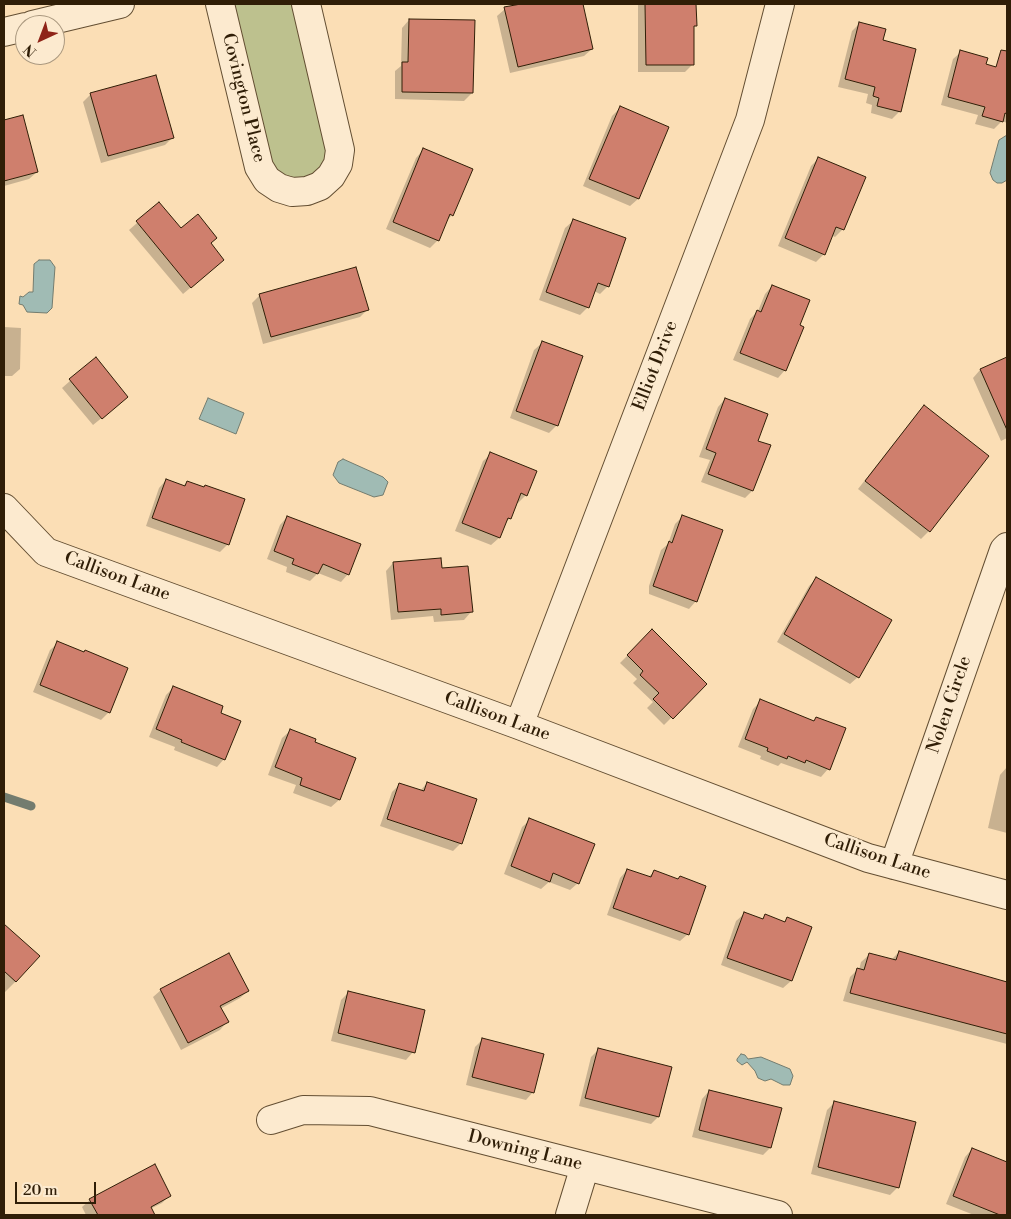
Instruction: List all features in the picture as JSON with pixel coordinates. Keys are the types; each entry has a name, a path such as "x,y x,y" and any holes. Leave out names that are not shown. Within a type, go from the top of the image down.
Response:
{"street":[{"path":"65,17 120,4"},
{"name":"Covington Place","path":"220,4 259,168 267,180 279,188 292,192 307,191 320,186 331,176 338,164 340,150 306,4"},
{"name":"Elliot Drive","path":"519,724 750,120 780,4"},
{"name":"Callison Lane","path":"4,508 46,552 519,724 868,858 1007,895"},
{"name":"Nolen Circle","path":"894,865 1007,547"},
{"name":"Downing Lane","path":"271,1120 303,1110 370,1111 778,1215"},
{"path":"570,1215 585,1166"}],"green space":[{"path":"220,4 306,4 338,164 279,188"}],"water":[{"path":"1007,135 1007,180 997,183 993,180 990,173 999,140"},
{"path":"39,260 50,260 55,267 52,308 47,313 27,312 23,305 19,304 20,296 23,297 29,292 33,292 34,264"},
{"path":"208,398 244,413 236,434 199,419"},
{"path":"343,459 383,477 388,482 383,495 374,497 339,483 333,475 338,462"},
{"path":"741,1054 745,1055 748,1059 761,1057 790,1069 793,1076 790,1085 783,1085 771,1079 765,1081 758,1078 747,1062 742,1065 737,1061"}],"building":[{"path":"521,4 583,4 593,49 518,67 504,7"},
{"path":"645,4 696,4 697,26 694,26 694,65 646,65"},
{"path":"409,19 475,20 473,93 402,92 402,62 408,62"},
{"path":"859,22 886,29 883,40 916,49 901,112 877,106 879,98 873,96 875,87 845,79"},
{"path":"960,50 988,58 986,64 996,67 1001,50 1007,51 1007,114 1005,113 1003,122 982,116 985,107 948,97"},
{"path":"156,75 174,138 108,156 90,93"},
{"path":"620,106 669,127 639,199 589,179"},
{"path":"23,115 38,172 4,181 4,120"},
{"path":"423,148 473,169 453,216 450,214 439,241 393,222"},
{"path":"818,157 866,177 844,230 836,227 825,255 785,238"},
{"path":"159,202 181,228 198,214 217,238 211,243 224,260 191,288 136,221"},
{"path":"573,219 626,238 609,287 598,283 589,308 546,292"},
{"path":"356,267 369,310 271,337 259,294"},
{"path":"772,285 810,300 800,325 804,327 786,371 740,353 757,310 761,312"},
{"path":"542,341 583,356 558,426 516,411"},
{"path":"96,357 128,397 102,419 69,379"},
{"path":"1007,357 1007,430 980,369"},
{"path":"725,398 768,414 758,441 771,445 753,491 708,474 716,453 706,449"},
{"path":"924,405 989,456 930,532 865,481"},
{"path":"490,452 537,471 527,496 521,493 511,519 508,518 500,538 462,523"},
{"path":"166,479 185,486 187,481 204,487 205,485 245,499 229,545 152,518"},
{"path":"682,515 723,530 697,602 653,586 669,541 672,543"},
{"path":"287,516 361,544 349,575 323,564 318,574 292,564 294,559 274,551"},
{"path":"441,558 442,568 468,566 473,612 441,615 441,609 398,612 393,562"},
{"path":"816,577 892,620 859,678 784,634"},
{"path":"652,629 707,684 673,719 653,699 659,693 640,675 643,671 627,655"},
{"path":"57,641 84,652 85,650 128,668 110,713 40,685"},
{"path":"173,686 223,706 221,713 241,721 225,760 181,742 182,740 156,729"},
{"path":"760,699 814,721 816,717 846,728 830,770 806,760 805,763 788,756 787,759 767,751 768,748 745,739"},
{"path":"290,729 316,739 315,742 356,758 340,800 300,785 302,778 275,767"},
{"path":"427,782 477,799 462,844 387,819 399,783 424,791"},
{"path":"529,818 595,844 579,884 553,873 550,882 511,866"},
{"path":"627,869 651,877 654,870 678,879 680,876 706,886 689,935 613,908"},
{"path":"744,912 763,919 765,914 785,922 787,917 812,927 792,981 727,958"},
{"path":"4,924 40,956 16,982 4,971"},
{"path":"899,951 1007,982 1007,1034 850,993 857,968 864,970 869,953 896,960"},
{"path":"229,953 249,991 220,1006 229,1022 188,1043 160,989"},
{"path":"348,991 425,1010 415,1053 338,1033"},
{"path":"482,1038 544,1054 534,1093 472,1077"},
{"path":"598,1048 672,1067 659,1117 585,1098"},
{"path":"709,1090 782,1108 771,1148 699,1130"},
{"path":"834,1101 916,1122 899,1188 818,1167"},
{"path":"972,1148 1007,1162 1007,1215 1000,1215 953,1196"},
{"path":"155,1164 171,1196 151,1207 155,1215 98,1215 89,1199"}],"waterway":[{"path":"4,797 31,806"}]}
